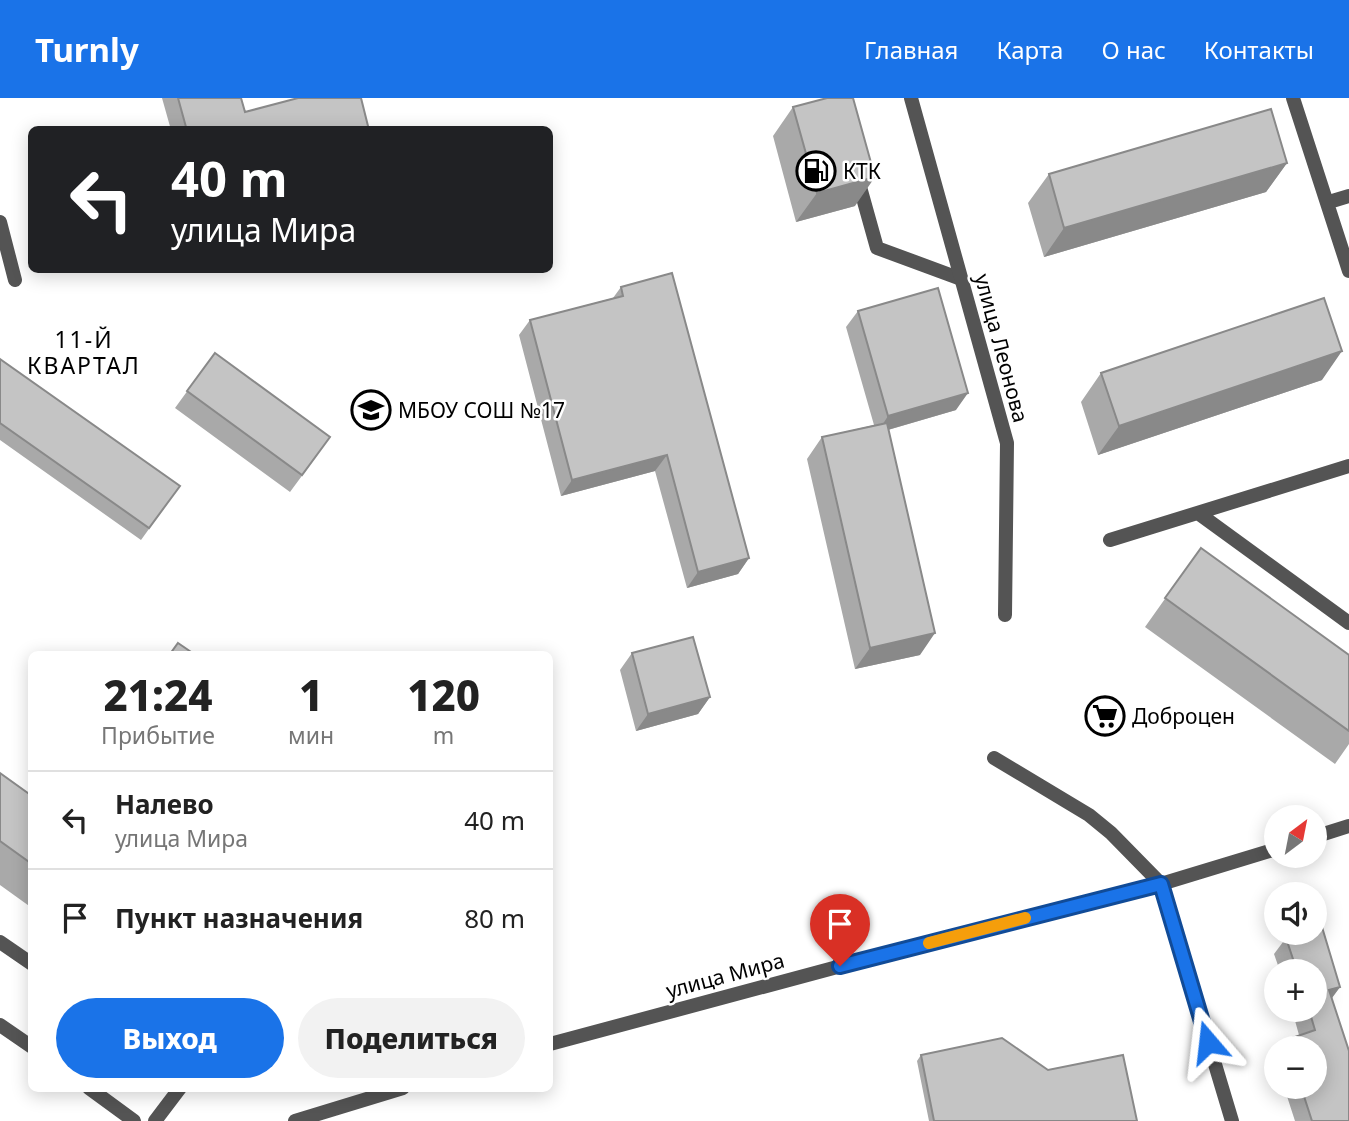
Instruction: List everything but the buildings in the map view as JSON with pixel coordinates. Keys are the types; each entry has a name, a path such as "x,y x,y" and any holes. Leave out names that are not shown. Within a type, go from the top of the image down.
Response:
{"street":[{"name":"улица Леонова","path":"911,98 1007,443 1005,615"},
{"path":"1293,98 1329,202 1349,271"},
{"path":"852,161 877,248 961,279"},
{"path":"1329,202 1349,196"},
{"path":"0,222 15,280"},
{"path":"1110,540 1349,466"},
{"path":"1198,513 1349,623"},
{"path":"994,758 1089,815 1111,833 1161,884 1232,1121"},
{"path":"1327,833 1349,826"},
{"name":"улица Мира","path":"553,1044 892,952 1161,884 1264,853"},
{"path":"0,942 28,961"},
{"path":"0,1024 28,1044"},
{"path":"94,1092 134,1121"},
{"path":"155,1121 177,1092"},
{"path":"295,1121 390,1092"}],"slow traffic":[{"path":"929,943 1025,918"}],"place":[{"name":"КТК","path":"816,171"},
{"name":"МБОУ СОШ №17","path":"371,410"},
{"name":"Доброцен","path":"1105,716"}],"district":[{"name":"11-Й КВАРТАЛ","path":"84,352"}],"route":[{"path":"840,966 1161,884 1208,1042"}]}
